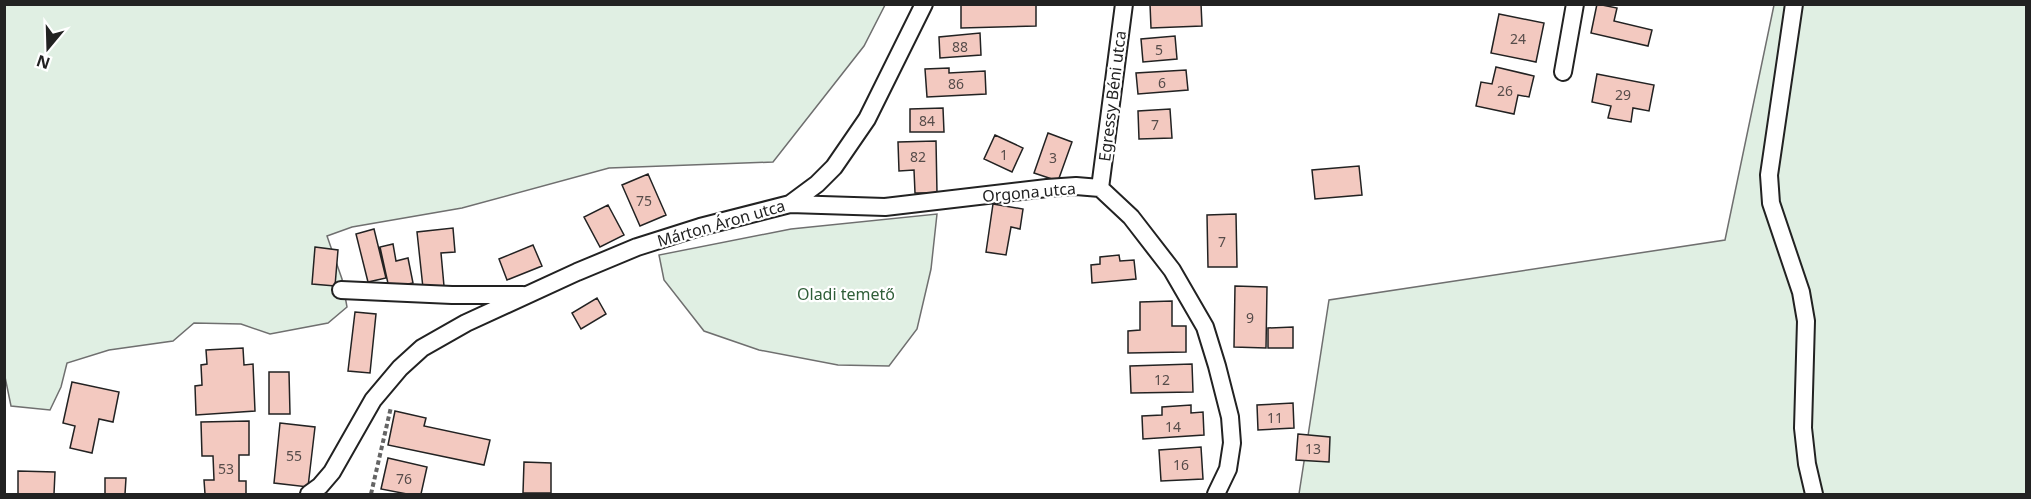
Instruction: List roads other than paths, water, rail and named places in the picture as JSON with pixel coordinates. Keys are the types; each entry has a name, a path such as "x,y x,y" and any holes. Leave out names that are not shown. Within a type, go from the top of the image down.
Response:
{"street":[{"name":"Márton Áron utca","path":"309,495 332,472 373,400 400,368 422,348 466,323 637,247 700,227 790,204 818,184 834,167 867,119 924,4"},
{"name":"Egressy Béni utca","path":"1100,188 1124,4"},
{"path":"1563,72 1575,4"},
{"path":"1794,4 1769,175 1771,202 1801,292 1806,321 1803,428 1807,464 1814,495"},
{"name":"Orgona utca","path":"790,204 885,207 1047,188 1076,186 1100,188 1131,217 1172,270 1205,327 1230,417 1232,443 1228,468 1216,495"},
{"name":"Márton Áron utca","path":"341,290 452,295 528,294"}],"park label":[{"name":"Oladi temető","path":"846,294"}]}
